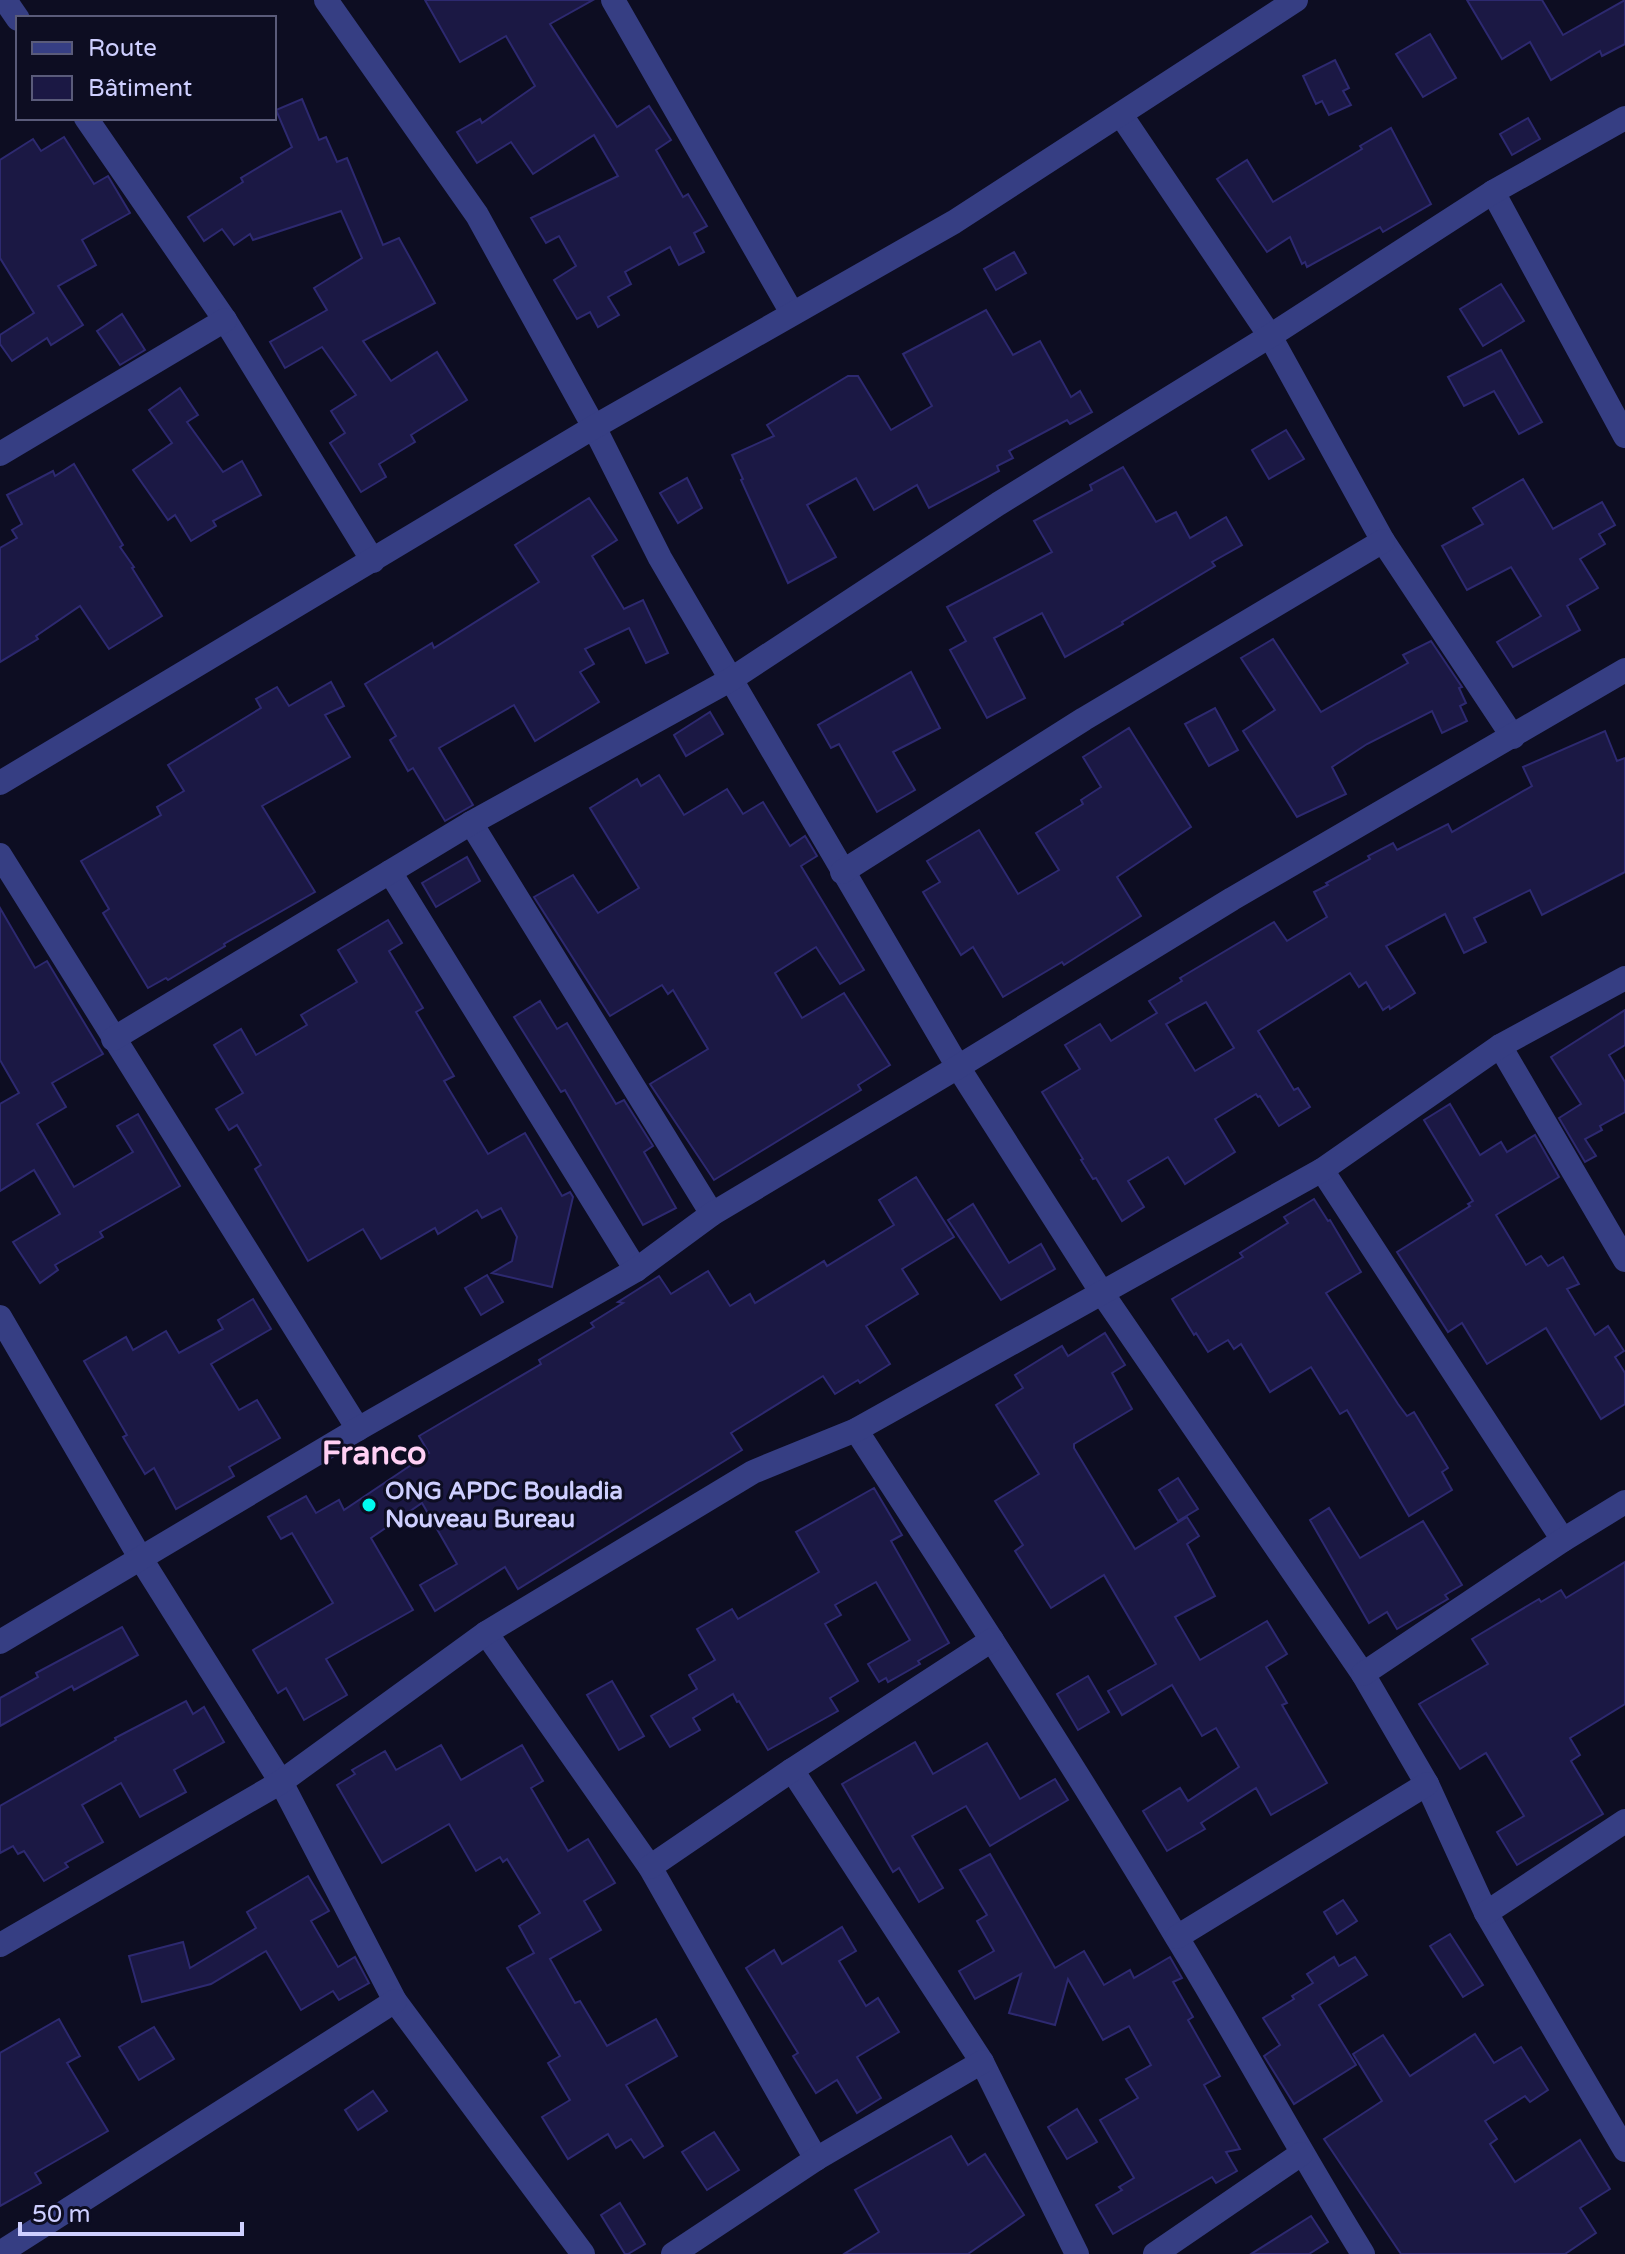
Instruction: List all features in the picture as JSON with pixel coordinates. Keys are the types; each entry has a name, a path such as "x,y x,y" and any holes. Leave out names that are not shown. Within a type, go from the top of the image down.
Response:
{"street":[{"path":"326,0 477,215 594,427 660,558 958,1067 1102,1293 1363,1674 1427,1784 1486,1913 1625,2150"},
{"path":"613,0 792,313"},
{"path":"0,783 594,427 954,222 1296,0"},
{"path":"1121,115 1270,336 1383,541 1513,737"},
{"path":"113,1039 471,823 730,680 998,504 1270,336 1493,192 1625,118"},
{"path":"87,120 225,320 373,561"},
{"path":"1493,192 1625,436"},
{"path":"3,445 225,320"},
{"path":"842,872 1084,719 1383,541"},
{"path":"0,1642 358,1429 636,1270 712,1214 1232,899 1625,670"},
{"path":"471,823 712,1214"},
{"path":"0,855 358,1429"},
{"path":"390,872 636,1270"},
{"path":"0,1945 281,1782 486,1633 753,1472 856,1430 1322,1170 1500,1046 1625,978"},
{"path":"1500,1046 1625,1260"},
{"path":"1322,1170 1563,1540"},
{"path":"0,1317 141,1559 281,1782 395,2001 583,2254"},
{"path":"856,1430 992,1640 1177,1937 1301,2154 1363,2254"},
{"path":"1363,1674 1625,1502"},
{"path":"486,1633 650,1867 816,2159"},
{"path":"650,1867 992,1640"},
{"path":"792,1770 982,2062 1077,2254"},
{"path":"1177,1937 1427,1784"},
{"path":"1486,1913 1625,1821"},
{"path":"0,2253 395,2001"},
{"path":"673,2254 816,2159 982,2062"},
{"path":"1155,2254 1301,2154"}],"building":[{"path":"425,0 593,0 550,24 617,127 649,106 671,140 656,150 683,197 688,194 707,226 694,233 704,252 679,265 670,247 625,272 631,284 608,297 619,315 598,327 590,312 577,319 554,280 576,266 559,236 546,243 531,218 618,176 594,135 533,174 511,142 477,163 457,132 480,119 482,123 535,86 506,36 460,62"},
{"path":"1467,0 1542,0 1563,35 1625,0 1625,44 1602,56 1600,51 1551,80 1530,42 1502,59"},
{"path":"1430,34 1456,78 1423,97 1396,54"},
{"path":"1335,60 1349,88 1343,91 1351,105 1329,115 1322,101 1316,104 1303,76"},
{"path":"302,99 319,140 326,137 337,162 347,158 383,245 399,238 435,303 363,341 391,381 437,352 467,400 411,435 415,442 379,464 386,477 361,492 330,443 345,433 331,411 356,395 322,347 285,368 270,342 327,310 314,288 362,258 341,211 253,240 250,234 234,245 222,229 204,241 188,217 243,182 241,178 292,147 276,110"},
{"path":"1528,118 1540,139 1512,155 1500,134"},
{"path":"1391,128 1431,204 1383,232 1380,227 1307,267 1305,262 1302,264 1290,237 1267,252 1217,179 1247,160 1273,202"},
{"path":"64,137 94,184 108,176 130,213 82,240 96,265 58,286 83,325 51,345 47,338 12,361 0,344 0,335 34,313 0,258 0,160 33,139 41,151"},
{"path":"1014,252 1026,273 996,290 984,269"},
{"path":"1501,284 1524,321 1483,346 1460,309"},
{"path":"986,310 1013,355 1040,341 1071,397 1080,391 1092,412 1070,424 1067,420 1009,451 1013,458 997,466 999,471 929,508 917,485 874,510 856,478 807,505 836,557 788,583 732,455 774,436 767,425 848,376 858,376 891,430 932,406 903,354"},
{"path":"122,314 145,350 120,365 97,331"},
{"path":"1501,350 1542,422 1519,434 1494,391 1464,406 1448,377"},
{"path":"180,388 198,415 187,422 223,472 242,461 261,495 213,521 216,526 191,541 175,515 168,520 133,470 172,443 149,410"},
{"path":"1286,430 1304,459 1269,479 1252,450"},
{"path":"74,464 162,616 109,649 80,606 36,636 38,639 0,662 0,548 17,538 12,530 22,524 7,495 53,471 55,476"},
{"path":"1123,467 1156,522 1176,512 1190,538 1226,517 1242,545 1212,562 1215,566 1065,657 1042,613 994,638 1025,698 987,718 950,650 966,641 947,607 1052,552 1034,521 1092,490 1090,485"},
{"path":"687,478 702,508 678,523 660,493"},
{"path":"1523,479 1553,529 1602,502 1615,525 1599,534 1605,544 1580,559 1598,588 1567,606 1580,630 1513,667 1497,642 1541,616 1511,567 1467,590 1442,546 1483,524 1473,508"},
{"path":"589,498 617,540 592,556 624,609 643,600 668,653 646,663 629,628 585,649 594,664 580,672 599,702 535,741 514,705 439,748 473,805 445,821 413,768 408,771 390,740 396,736 365,684 432,643 434,648 539,582 515,545"},
{"path":"1273,639 1321,712 1408,663 1403,655 1431,641 1462,687 1459,688 1466,703 1460,706 1467,721 1442,733 1432,711 1367,744 1332,767 1346,794 1297,817 1243,731 1275,710 1241,658"},
{"path":"911,672 940,728 893,752 915,790 877,812 839,744 831,748 818,725"},
{"path":"331,682 344,706 325,715 350,757 262,806 315,892 168,980 166,978 148,988 103,913 109,909 81,861 161,815 157,807 184,791 168,765 261,708 256,699 277,687 289,706"},
{"path":"1215,708 1238,750 1209,766 1185,724"},
{"path":"710,712 723,734 686,756 674,735"},
{"path":"1129,728 1191,827 1117,877 1141,916 1064,965 1062,962 1003,997 973,947 961,955 923,892 940,882 927,861 979,830 1018,894 1059,870 1036,833 1083,804 1081,800 1101,787 1083,757"},
{"path":"1605,731 1617,761 1625,758 1625,872 1542,915 1530,890 1474,918 1486,942 1464,953 1445,914 1386,946 1415,993 1390,1009 1389,1006 1383,1010 1366,982 1359,987 1350,973 1258,1031 1294,1090 1298,1088 1310,1107 1279,1126 1256,1094 1215,1119 1235,1152 1185,1184 1168,1157 1128,1181 1144,1207 1122,1221 1096,1178 1093,1179 1081,1160 1042,1092 1080,1069 1065,1045 1100,1024 1111,1041 1157,1013 1149,1001 1182,981 1180,978 1274,922 1287,941 1327,917 1314,892 1393,843 1397,850 1448,824 1452,832 1532,786 1523,767","holes":["1206,1002 1234,1048 1195,1071 1166,1024"]},
{"path":"659,775 684,815 727,789 743,814 763,802 790,846 805,836 817,856 801,866 864,970 840,984 816,947 775,973 802,1018 844,993 890,1065 858,1085 861,1090 714,1180 650,1084 708,1049 673,990 668,994 662,985 610,1016 534,897 573,875 598,913 639,888 590,808 637,779 641,786"},
{"path":"467,857 480,881 436,907 422,883"},
{"path":"0,908 35,968 47,961 103,1054 52,1083 66,1107 37,1124 74,1187 133,1152 117,1126 138,1114 180,1186 100,1232 103,1237 55,1265 58,1270 40,1283 13,1242 60,1214 34,1170 0,1191 0,1104 19,1093 0,1060"},
{"path":"388,920 402,943 389,951 423,1008 416,1012 454,1076 444,1081 488,1154 525,1133 562,1196 570,1192 573,1197 552,1287 492,1273 512,1261 517,1237 501,1208 482,1218 477,1210 438,1234 435,1228 381,1259 363,1229 308,1261 255,1169 261,1165 237,1125 229,1130 216,1109 243,1093 214,1045 241,1029 256,1055 307,1025 301,1015 357,982 338,950"},
{"path":"540,1001 557,1029 567,1023 616,1104 624,1100 653,1146 644,1152 676,1208 643,1225 565,1090 561,1092 514,1017"},
{"path":"1625,1010 1625,1045 1609,1055 1625,1082 1625,1112 1585,1139 1596,1156 1585,1162 1559,1118 1581,1104 1551,1057"},
{"path":"1450,1104 1480,1155 1501,1142 1507,1152 1535,1135 1559,1177 1496,1215 1526,1265 1541,1256 1548,1266 1563,1257 1579,1284 1567,1289 1595,1335 1608,1326 1624,1351 1615,1357 1625,1373 1625,1404 1601,1419 1546,1328 1487,1364 1462,1323 1448,1332 1397,1252 1470,1206 1468,1204 1473,1201 1424,1120"},
{"path":"916,1177 954,1237 902,1269 918,1294 866,1326 890,1364 835,1394 823,1376 731,1433 742,1450 518,1589 505,1567 435,1611 420,1585 457,1564 422,1503 371,1538 413,1610 326,1659 347,1695 304,1720 286,1688 278,1693 253,1650 333,1603 292,1533 281,1539 268,1517 306,1496 316,1513 339,1500 344,1510 429,1453 419,1436 541,1364 539,1360 594,1327 591,1323 659,1276 671,1294 708,1271 730,1306 750,1294 755,1303 824,1261 827,1266 894,1225 879,1200"},
{"path":"1314,1199 1361,1272 1326,1293 1398,1404 1407,1416 1414,1412 1448,1468 1442,1472 1452,1490 1409,1516 1347,1410 1340,1414 1311,1367 1270,1392 1241,1344 1234,1349 1228,1340 1208,1352 1172,1299 1243,1257 1240,1253 1288,1223 1284,1217"},
{"path":"973,1204 1009,1263 1041,1244 1055,1269 1001,1300 948,1220"},
{"path":"487,1275 503,1302 481,1315 465,1288"},
{"path":"253,1299 271,1329 211,1364 239,1410 257,1400 280,1438 229,1467 234,1476 176,1509 154,1468 145,1474 123,1437 127,1435 84,1361 126,1337 133,1350 166,1331 179,1353 223,1329 218,1320"},
{"path":"1105,1333 1125,1365 1112,1373 1132,1409 1074,1444 1074,1448 1135,1549 1187,1517 1199,1536 1187,1544 1215,1596 1175,1617 1200,1660 1267,1621 1287,1654 1266,1667 1287,1703 1282,1705 1327,1783 1271,1815 1256,1788 1201,1823 1205,1829 1167,1851 1143,1811 1180,1788 1188,1801 1239,1767 1216,1728 1202,1736 1172,1685 1122,1715 1108,1691 1156,1664 1104,1575 1051,1608 1015,1551 1023,1545 995,1501 1039,1474 996,1405 1023,1388 1015,1375 1062,1346 1068,1356"},
{"path":"1178,1478 1198,1509 1178,1521 1159,1490"},
{"path":"874,1488 902,1535 891,1541 949,1643 888,1682 886,1678 879,1682 868,1664 910,1640 876,1582 835,1605 841,1615 825,1624 858,1681 830,1698 838,1711 768,1750 733,1694 693,1718 700,1730 670,1747 651,1716 697,1689 689,1675 715,1660 697,1629 732,1609 738,1619 819,1572 796,1532"},
{"path":"1329,1508 1360,1558 1423,1521 1462,1585 1445,1595 1448,1599 1397,1629 1387,1612 1369,1623 1310,1520"},
{"path":"1625,1562 1625,1704 1570,1738 1580,1755 1571,1761 1603,1814 1517,1865 1497,1832 1524,1816 1486,1753 1460,1769 1419,1704 1488,1664 1472,1639 1539,1599 1541,1602 1561,1590 1566,1598"},
{"path":"122,1627 138,1655 74,1690 72,1686 0,1726 0,1698 38,1677 36,1673"},
{"path":"1088,1676 1109,1712 1078,1730 1057,1694"},
{"path":"612,1681 644,1736 619,1750 587,1695"},
{"path":"186,1701 193,1714 204,1707 224,1742 174,1770 186,1792 140,1817 121,1783 82,1805 103,1842 65,1863 68,1867 44,1881 24,1851 18,1854 13,1846 0,1853 0,1806 115,1738"},
{"path":"915,1742 933,1774 987,1743 1020,1799 1055,1779 1068,1800 990,1846 966,1806 912,1836 943,1888 919,1902 899,1868 893,1872 842,1784"},
{"path":"441,1745 461,1780 522,1745 543,1781 531,1788 568,1851 588,1839 615,1883 584,1901 601,1930 550,1959 575,2003 580,2001 607,2046 656,2019 677,2056 626,2085 663,2146 644,2158 631,2139 616,2148 608,2134 568,2159 542,2117 570,2100 548,2063 560,2056 507,1968 534,1953 519,1926 540,1913 507,1859 503,1862 500,1857 476,1871 449,1824 382,1863 337,1785 355,1774 352,1770 385,1751 396,1770"},
{"path":"990,1854 1055,1968 1084,1951 1104,1985 1130,1970 1134,1978 1170,1957 1182,1978 1173,1982 1193,2017 1188,2020 1220,2076 1204,2085 1240,2149 1226,2152 1237,2171 1216,2183 1212,2177 1113,2234 1096,2205 1122,2190 1119,2187 1134,2178 1100,2120 1138,2098 1126,2079 1151,2065 1129,2026 1103,2040 1068,1979 1055,2025 1009,2013 1021,1974 975,1999 959,1971 994,1951 977,1921 987,1915 960,1870"},
{"path":"308,1876 329,1911 311,1921 338,1967 355,1957 369,1983 339,2000 333,1991 301,2010 266,1951 211,1984 142,2002 129,1956 183,1942 190,1968 256,1928 247,1912"},
{"path":"1343,1900 1357,1921 1337,1934 1324,1912"},
{"path":"842,1927 856,1951 839,1961 866,2006 878,1998 899,2032 857,2057 881,2098 857,2113 837,2080 816,2093 793,2056 798,2053 746,1968 774,1950 782,1964"},
{"path":"1450,1934 1483,1985 1463,1997 1430,1946"},
{"path":"1334,1957 1339,1966 1355,1957 1367,1975 1319,2005 1356,2065 1294,2104 1264,2056 1280,2045 1263,2018 1313,1983 1307,1974"},
{"path":"59,2019 80,2056 67,2063 108,2131 35,2173 41,2183 0,2206 0,2053"},
{"path":"154,2027 174,2059 139,2080 119,2047"},
{"path":"1475,2034 1494,2063 1521,2047 1548,2090 1530,2102 1525,2096 1485,2121 1497,2139 1490,2144 1515,2182 1580,2140 1610,2189 1580,2208 1596,2233 1565,2254 1401,2254 1324,2139 1382,2101 1353,2054 1383,2035 1410,2076"},
{"path":"373,2091 387,2111 358,2130 345,2110"},
{"path":"1077,2109 1097,2142 1067,2159 1048,2127"},
{"path":"714,2132 739,2170 707,2190 682,2152"},
{"path":"951,2136 968,2165 985,2154 1024,2215 968,2254 844,2254 879,2232 855,2190"},
{"path":"620,2203 645,2244 628,2254 625,2254 601,2215"},
{"path":"1311,2216 1328,2242 1309,2254 1251,2254"}],"place":[{"name":"ONG APDC Bouladia Nouveau Bureau","path":"369,1505"}],"district":[{"name":"Franco","path":"374,1453"}]}
